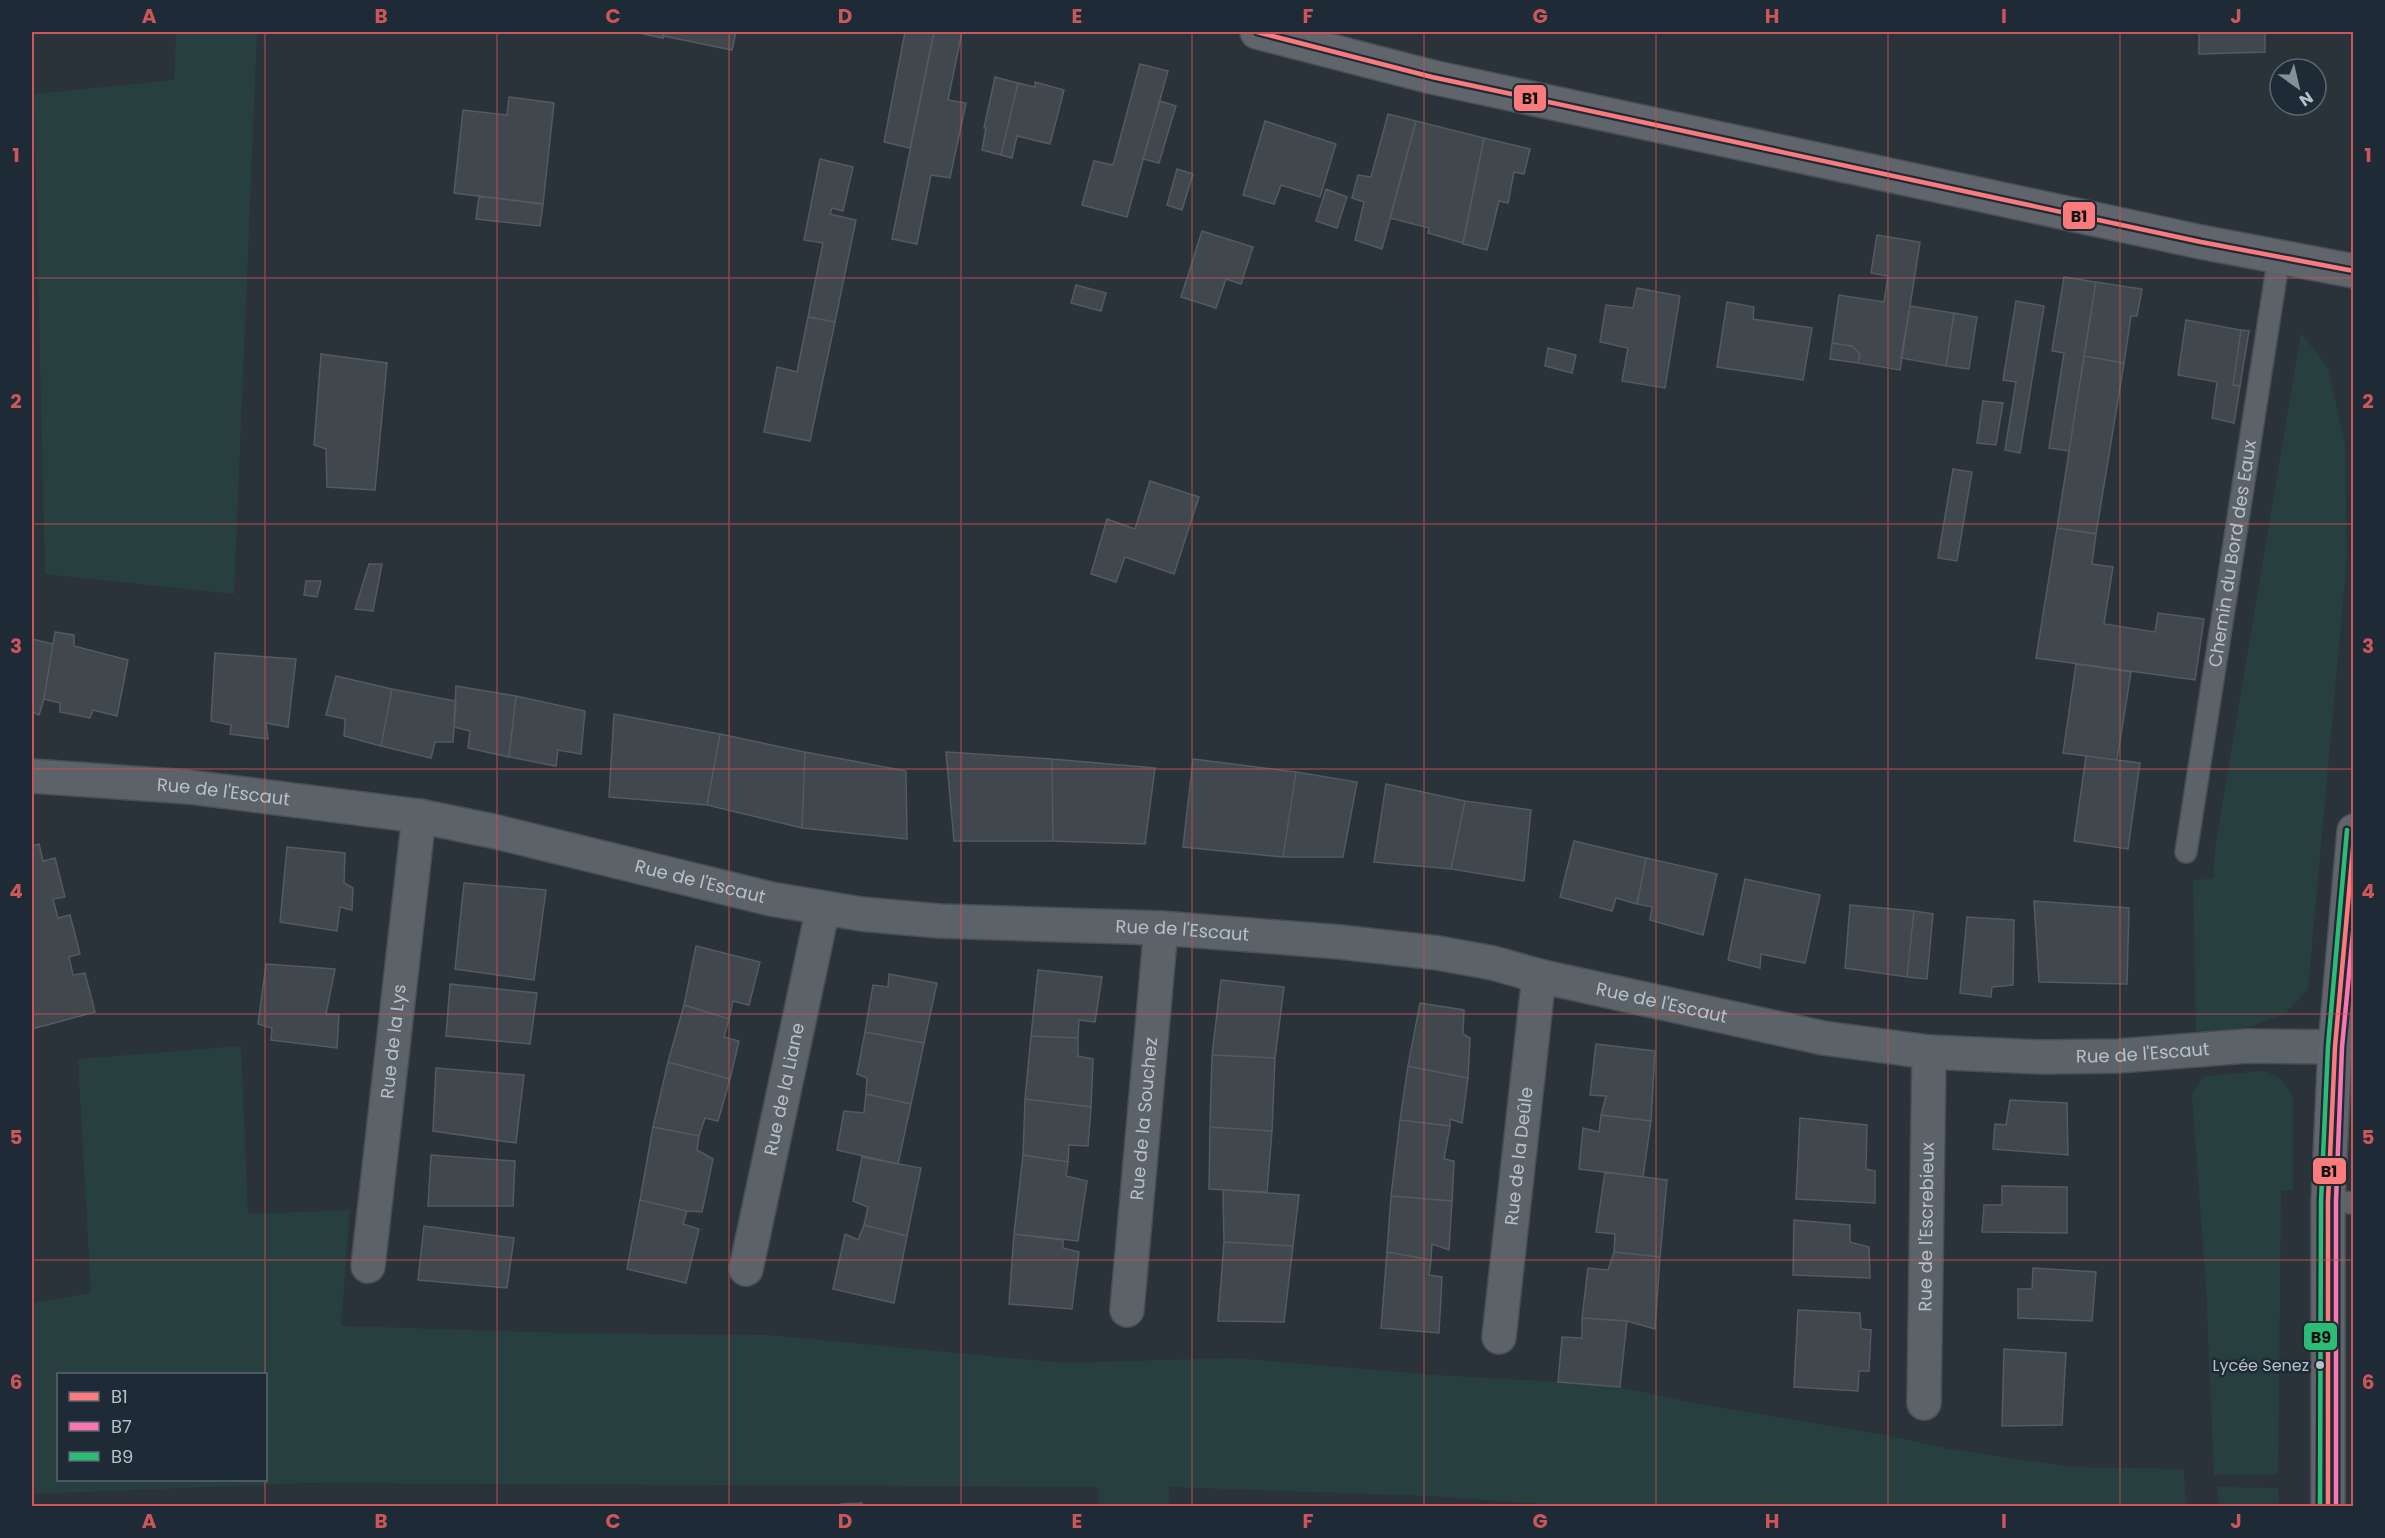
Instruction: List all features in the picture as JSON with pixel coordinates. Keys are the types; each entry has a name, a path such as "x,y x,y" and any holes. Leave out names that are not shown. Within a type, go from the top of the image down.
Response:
{"main road":[{"path":"1257,32 1432,77 2189,240 2354,271"},
{"path":"2328,1506 2341,1202 2335,1047 2354,831"}],"street":[{"name":"Rue de l'Escaut","path":"32,776 189,787 419,816 497,832 771,899 861,914 939,921 1161,928 1340,942 1438,953 1493,963 1539,976 1823,1038 1929,1052 2041,1057 2118,1056 2247,1046 2335,1047"},
{"name":"Rue de la Lys","path":"368,1266 419,816"},
{"name":"Rue de la Liane","path":"746,1269 823,908"},
{"name":"Rue de la Souchez","path":"1127,1310 1161,928"},
{"name":"Rue de la Deûle","path":"1498,1337 1539,976"},
{"name":"Rue de l'Escrebieux","path":"1924,1403 1929,1052"}],"lane":[{"name":"Chemin du Bord des Eaux","path":"2186,852 2279,256"}],"green space":[{"path":"176,32 257,32 234,594 45,574 34,94 174,80"},
{"path":"2301,333 2328,368 2345,444 2347,558 2308,989 2286,1013 2250,1027 2196,1033 2193,881 2213,878 2215,848"},
{"path":"241,1046 248,1214 350,1210 341,1326 566,1333 767,1335 1064,1363 1232,1358 1435,1375 1620,1387 1698,1404 1890,1436 1949,1449 2071,1467 2183,1469 2187,1506 1568,1506 1430,1496 1170,1487 1168,1506 1099,1506 1098,1487 304,1483 32,1494 32,1303 91,1293 78,1059"},
{"path":"2265,1071 2282,1081 2293,1098 2293,1190 2281,1191 2278,1474 2214,1475 2206,1287 2192,1095 2204,1076"},
{"path":"2217,1487 2278,1488 2279,1506 2219,1506"}],"building":[{"path":"634,32 664,32 663,38"},
{"path":"664,32 736,32 732,50 663,36"},
{"path":"905,32 934,32 910,148 884,142"},
{"path":"934,32 962,32 948,100 966,103 950,178 931,175 917,244 892,239"},
{"path":"2199,32 2265,32 2265,52 2199,54"},
{"path":"1140,64 1168,71 1127,217 1082,205 1094,161 1113,165"},
{"path":"995,77 1018,83 1001,155 982,150 986,128 984,128"},
{"path":"1035,82 1064,90 1050,144 1017,136 1012,158 1001,155 1018,83 1035,87"},
{"path":"509,97 554,103 543,204 454,193 463,110 507,115"},
{"path":"1160,101 1176,106 1159,163 1143,159"},
{"path":"1388,114 1416,121 1382,249 1355,240 1364,202 1352,198 1358,175 1371,177"},
{"path":"1265,121 1336,144 1320,197 1281,185 1274,204 1243,195"},
{"path":"1416,121 1484,138 1463,243 1428,233 1429,228 1390,218"},
{"path":"1484,138 1530,149 1524,174 1514,172 1508,203 1499,201 1487,250 1463,244"},
{"path":"820,159 853,167 843,211 832,208 830,214 856,220 835,322 808,317 823,243 804,240"},
{"path":"1177,169 1193,174 1182,210 1167,205"},
{"path":"1326,189 1347,197 1337,228 1316,221"},
{"path":"479,196 543,204 540,226 476,219"},
{"path":"1202,231 1253,247 1241,284 1226,279 1216,308 1181,297"},
{"path":"1877,235 1920,242 1900,370 1858,363 1860,354 1852,346 1832,343 1839,295 1884,302 1888,276 1871,273"},
{"path":"2064,277 2096,282 2069,451 2049,448 2064,353 2052,351"},
{"path":"2096,282 2142,289 2137,316 2131,316 2124,363 2084,356"},
{"path":"1076,285 1106,293 1101,311 1071,303"},
{"path":"1637,288 1680,296 1665,388 1622,381 1628,348 1600,342 1606,305 1633,308"},
{"path":"2016,301 2044,306 2020,453 2005,450 2016,382 2003,380"},
{"path":"1727,302 1754,307 1753,319 1812,328 1803,380 1717,367"},
{"path":"1910,306 1954,313 1946,366 1901,358"},
{"path":"1954,313 1977,317 1969,369 1946,366"},
{"path":"808,317 835,322 810,441 764,432 777,367 797,372"},
{"path":"2186,320 2241,330 2233,385 2240,386 2234,423 2212,418 2217,382 2178,375"},
{"path":"2241,330 2249,331 2240,386 2233,385"},
{"path":"1832,343 1852,346 1860,354 1858,363 1830,359"},
{"path":"1548,348 1576,355 1572,373 1545,366"},
{"path":"321,354 387,363 375,490 327,487 326,449 314,445"},
{"path":"2084,356 2124,363 2096,534 2057,528"},
{"path":"1983,401 2003,403 1996,445 1977,443"},
{"path":"1953,469 1972,472 1957,561 1938,558"},
{"path":"1150,481 1199,497 1174,574 1125,557 1116,582 1091,574 1107,519 1135,529"},
{"path":"2057,528 2096,534 2092,564 2113,567 2104,624 2155,632 2158,613 2204,619 2195,680 2036,658"},
{"path":"369,564 382,564 373,611 355,609"},
{"path":"306,581 321,581 317,597 304,595"},
{"path":"55,632 74,635 74,646 128,660 117,716 93,710 90,718 60,712 60,703 44,699"},
{"path":"32,639 53,644 44,699 39,715 32,712"},
{"path":"215,653 296,659 288,727 266,723 268,739 230,734 231,725 211,721"},
{"path":"2076,664 2131,672 2117,760 2063,753"},
{"path":"336,676 392,689 381,746 344,736 345,719 326,715"},
{"path":"456,686 516,696 509,757 468,748 470,731 454,727"},
{"path":"392,689 456,701 453,742 435,742 431,758 381,746"},
{"path":"516,696 585,711 581,754 558,750 556,766 509,757"},
{"path":"614,714 720,734 707,805 609,797"},
{"path":"720,734 805,752 802,828 707,805"},
{"path":"805,752 906,771 907,839 802,828"},
{"path":"946,752 1052,759 1053,841 954,841"},
{"path":"2086,756 2140,763 2128,849 2074,841"},
{"path":"1052,759 1155,768 1145,844 1053,841"},
{"path":"1193,759 1296,772 1283,857 1183,847"},
{"path":"1296,772 1357,782 1343,857 1283,857"},
{"path":"1386,784 1465,801 1451,869 1374,862"},
{"path":"1465,801 1531,810 1524,881 1451,869"},
{"path":"1574,841 1646,858 1637,904 1616,898 1612,911 1560,897"},
{"path":"39,844 43,861 55,858 65,897 53,899 58,918 70,915 80,954 69,957 73,975 85,973 95,1012 32,1029 32,846"},
{"path":"287,847 345,853 344,883 353,888 352,910 340,907 337,931 280,922"},
{"path":"1646,858 1717,874 1703,935 1650,920 1652,907 1637,904"},
{"path":"1745,879 1820,895 1805,963 1761,954 1760,968 1728,960"},
{"path":"464,883 546,890 534,980 455,969"},
{"path":"2034,901 2129,908 2127,984 2039,982"},
{"path":"1850,905 1914,911 1907,977 1845,968"},
{"path":"1914,911 1933,914 1927,979 1907,977"},
{"path":"1967,917 2014,920 2013,985 1992,987 1991,997 1960,993"},
{"path":"696,946 760,962 749,1005 733,1001 729,1019 684,1005"},
{"path":"266,964 335,969 326,1014 339,1014 337,1048 271,1040 272,1028 258,1024"},
{"path":"1038,970 1102,977 1095,1022 1079,1020 1078,1038 1031,1036"},
{"path":"889,974 937,983 924,1043 865,1032 873,985 888,987"},
{"path":"1221,980 1284,987 1275,1058 1212,1055"},
{"path":"450,984 537,993 530,1044 446,1036"},
{"path":"1420,1003 1464,1010 1463,1034 1470,1038 1468,1078 1408,1066"},
{"path":"684,1005 729,1019 724,1037 739,1041 730,1079 668,1062"},
{"path":"865,1032 924,1043 911,1104 866,1094 867,1078 857,1074"},
{"path":"1031,1036 1078,1038 1078,1056 1093,1059 1091,1107 1025,1099"},
{"path":"1596,1044 1655,1051 1651,1121 1601,1115 1606,1096 1590,1095"},
{"path":"1212,1055 1275,1058 1272,1131 1210,1127"},
{"path":"668,1062 730,1079 718,1121 705,1118 699,1136 653,1127"},
{"path":"1408,1066 1468,1078 1462,1123 1450,1119 1450,1126 1400,1120"},
{"path":"436,1068 524,1075 516,1143 433,1131"},
{"path":"866,1094 911,1104 898,1164 837,1150 844,1111 864,1113"},
{"path":"1025,1099 1091,1107 1088,1146 1069,1145 1068,1162 1023,1155"},
{"path":"2010,1100 2067,1103 2068,1155 1993,1149 1995,1124 2006,1125"},
{"path":"1601,1115 1651,1121 1643,1177 1579,1169 1583,1128 1599,1132"},
{"path":"1800,1118 1867,1125 1866,1169 1875,1171 1875,1203 1796,1199"},
{"path":"1400,1120 1450,1126 1444,1159 1454,1161 1452,1201 1391,1196"},
{"path":"653,1127 699,1136 697,1150 713,1159 702,1212 687,1211 640,1200"},
{"path":"1210,1127 1272,1131 1267,1192 1209,1189"},
{"path":"431,1155 515,1161 513,1206 428,1206"},
{"path":"1023,1155 1068,1162 1066,1176 1087,1181 1078,1241 1014,1234"},
{"path":"862,1157 921,1168 907,1236 864,1225 868,1207 853,1201"},
{"path":"1605,1172 1667,1180 1660,1257 1614,1252 1615,1234 1596,1232"},
{"path":"2002,1186 2067,1187 2067,1233 1982,1232 1984,1205 2002,1205"},
{"path":"1223,1190 1299,1195 1293,1246 1224,1242"},
{"path":"1391,1196 1452,1201 1449,1250 1432,1244 1431,1260 1387,1252"},
{"path":"640,1200 687,1211 683,1224 699,1229 686,1283 627,1269"},
{"path":"1794,1220 1850,1225 1850,1242 1869,1247 1870,1278 1793,1275"},
{"path":"864,1225 907,1236 894,1303 833,1289 845,1234 858,1240"},
{"path":"424,1226 514,1238 507,1288 418,1280"},
{"path":"1014,1234 1063,1240 1063,1248 1079,1252 1072,1309 1009,1304"},
{"path":"1224,1242 1293,1246 1284,1322 1218,1321"},
{"path":"1387,1252 1431,1260 1429,1275 1442,1277 1439,1333 1381,1328"},
{"path":"1614,1252 1660,1257 1655,1329 1627,1321 1582,1318 1588,1268 1608,1270"},
{"path":"2033,1268 2096,1272 2092,1321 2018,1318 2018,1289 2032,1289"},
{"path":"1798,1310 1860,1313 1861,1329 1871,1330 1869,1371 1859,1371 1858,1391 1794,1387"},
{"path":"1582,1318 1627,1321 1620,1387 1558,1382 1562,1337 1582,1338"},
{"path":"2004,1349 2066,1353 2062,1425 2002,1426"},
{"path":"862,1503 862,1506 841,1506 841,1504"}],"transit line":[{"name":"B1","path":"1257,32 1432,77 2201,242 2354,271"},
{"name":"B9","path":"2320,1506 2321,1201 2328,1046 2347,830"},
{"name":"B1","path":"2328,1506 2328,1201 2335,1047 2354,837"},
{"name":"B7","path":"2336,1506 2336,1201 2342,1047 2354,922"}],"place":[{"name":"Lycée Senez","path":"2320,1365"}]}
